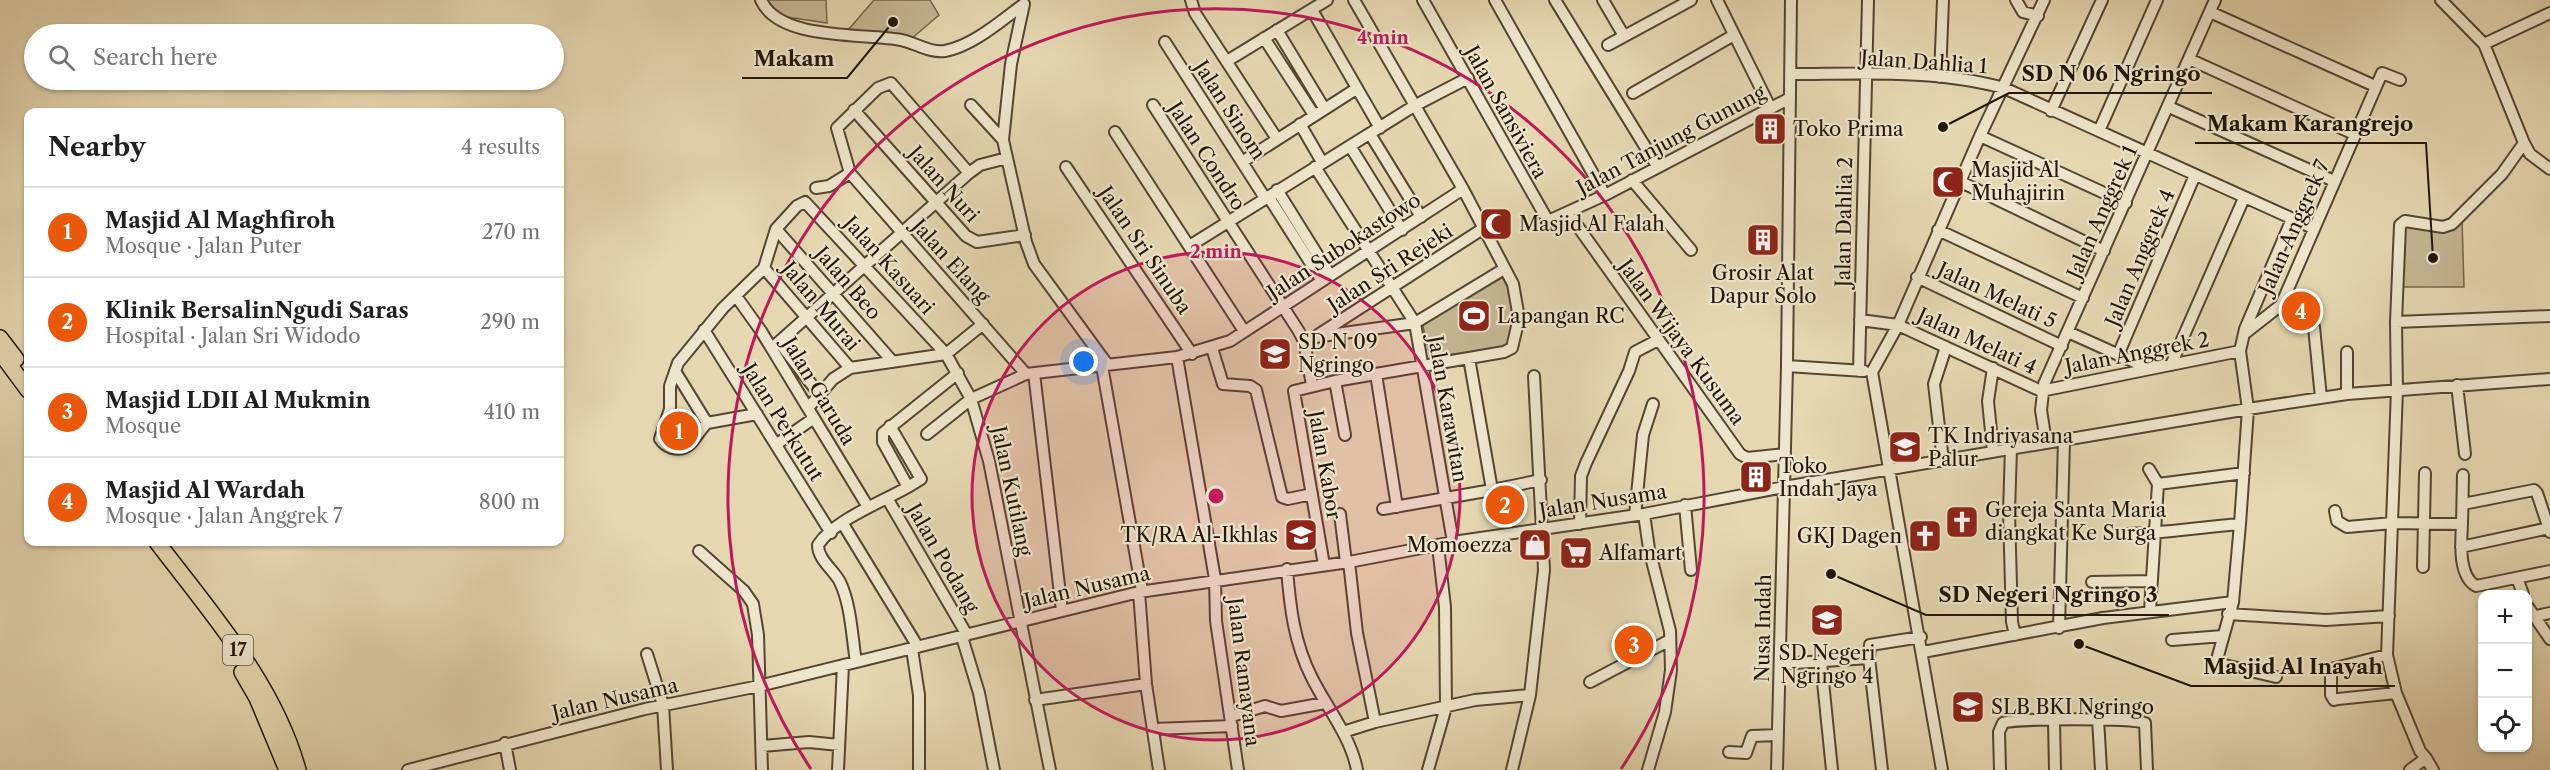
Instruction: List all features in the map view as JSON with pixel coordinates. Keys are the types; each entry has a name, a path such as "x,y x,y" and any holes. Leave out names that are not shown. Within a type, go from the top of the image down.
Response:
{"highway":[{"path":"0,338 24,370"},
{"path":"0,352 24,385"},
{"name":"17","path":"149,546 247,681 273,732 287,770"},
{"name":"17","path":"160,546 269,697 298,770"}],"street":[{"path":"761,0 768,13 786,22 832,33 903,40 936,52 954,49 1024,4 1015,36 1003,140 1034,264 1104,365 1140,592 1146,684 1159,770"},
{"path":"1191,0 1195,13 1277,139"},
{"path":"1227,61 1327,0"},
{"path":"1311,385 1504,352 1512,348 1515,342 1518,307 1513,284 1463,189 1354,0"},
{"name":"Jalan Sansiviera","path":"1423,0 1544,218 1554,221 1569,213"},
{"path":"1495,0 1605,195"},
{"path":"1555,0 1657,166"},
{"path":"1603,0 1624,36"},
{"path":"1608,45 1691,0"},
{"path":"1717,0 1770,107"},
{"name":"Nusa Indah","path":"1777,770 1787,366 1791,0"},
{"name":"Jalan Dahlia 2","path":"1859,371 1868,0"},
{"path":"1940,77 1943,0"},
{"path":"2016,0 2023,12 2038,16"},
{"path":"1942,770 1921,637 1888,470 1872,372 1898,325 1980,136 2044,0"},
{"path":"2051,111 2102,0"},
{"path":"2099,131 2157,0"},
{"path":"2441,0 2484,44 2524,143 2530,154 2550,169"},
{"path":"2212,4 2375,86 2382,73 2400,80"},
{"name":"Jalan Anggrek 1","path":"2041,391 2169,107 2212,4"},
{"path":"1312,10 1356,88 1375,131 1421,217"},
{"path":"2484,44 2550,13"},
{"path":"1277,30 1324,108"},
{"path":"1633,93 1734,36"},
{"path":"1264,38 1314,115"},
{"name":"Jalan Sinom","path":"1165,42 1242,162 1270,195 1326,278"},
{"path":"2189,59 2354,134"},
{"name":"Jalan Dahlia 1","path":"1790,74 1940,77 1975,80 2004,88 2313,228"},
{"path":"1191,245 1414,106 1468,78"},
{"path":"816,188 829,186 850,172 837,131 839,124 883,85 891,83 969,172"},
{"name":"Jalan Anggrek 7","path":"2244,335 2282,305 2375,86"},
{"path":"1242,162 1356,88"},
{"name":"Jalan Tanjung Gunung","path":"1569,213 1790,98"},
{"path":"970,105 1003,140"},
{"name":"Jalan Condro","path":"1153,105 1304,341 1311,385"},
{"path":"2169,107 2334,181"},
{"name":"Jalan Nuri","path":"854,110 960,231 972,240 1010,239 1025,235"},
{"name":"Jalan Karawitan","path":"1300,124 1318,165 1368,251 1414,323 1454,542"},
{"path":"1115,132 1191,245 1244,331"},
{"path":"1980,136 2126,203"},
{"path":"2433,770 2420,751 2396,693 2387,655 2401,223 2405,221 2443,226 2452,224 2502,174 2524,143"},
{"path":"1350,146 1401,230"},
{"path":"819,394 775,345 969,172 980,165 1008,158"},
{"name":"Jalan Sri Sinuba","path":"1066,167 1192,354"},
{"name":"Jalan Elang","path":"850,172 902,234 1030,373"},
{"name":"Jalan Anggrek 4","path":"2118,354 2195,176"},
{"path":"1632,180 1692,250"},
{"path":"1961,182 2104,251"},
{"name":"Jalan Subokastowo","path":"927,434 971,399 1030,373 1177,357 1212,348 1284,307 1463,189"},
{"path":"2171,365 2244,198"},
{"name":"Jalan Kasuari","path":"776,229 796,206 805,201 946,354 958,373"},
{"name":"Jalan Wijaya Kusuma","path":"1569,213 1744,457 1785,454"},
{"path":"2276,677 2218,665 2216,660 2233,603 2244,473 2248,409 2240,351 2244,335 2292,219"},
{"name":"Jalan Sri Rejeki","path":"1315,337 1484,228"},
{"path":"757,414 706,423 687,447 674,448 661,442 661,430 670,409 670,386 684,354 764,268 776,229"},
{"name":"Jalan Beo","path":"776,229 892,362"},
{"path":"1938,230 2084,298"},
{"name":"Jalan Murai","path":"764,268 850,368"},
{"path":"1304,341 1315,337 1414,323 1504,269"},
{"name":"Jalan Melati 5","path":"1917,278 2062,346"},
{"name":"Jalan Garuda","path":"736,296 775,345 811,413 868,507"},
{"path":"2396,322 2550,316"},
{"name":"Jalan Melati 4","path":"1860,320 1898,325 2041,391"},
{"path":"777,444 811,413 819,394 833,379 850,368 946,354 983,324"},
{"path":"2314,327 2321,398"},
{"name":"Jalan Perkutut","path":"704,330 831,533"},
{"path":"2068,332 2151,369"},
{"path":"1580,524 1581,477 1586,463 1629,371 1635,352 1658,340"},
{"path":"1943,461 1934,384 1946,347"},
{"path":"1212,348 1223,384 1250,386 1256,390 1282,497 1288,499 1312,494"},
{"name":"Jalan Anggrek 2","path":"2041,391 2240,351"},
{"path":"2347,352 2347,394"},
{"path":"1177,357 1215,579"},
{"path":"1469,358 1492,490"},
{"path":"1787,366 1872,372"},
{"path":"1993,368 1988,401 1993,451"},
{"path":"675,371 706,423"},
{"path":"908,487 884,442 883,434 958,373"},
{"name":"Jalan Kutilang","path":"958,373 971,399 989,461 1050,770"},
{"path":"1030,373 1062,611"},
{"path":"1376,374 1397,507"},
{"path":"1512,770 1530,695 1541,606 1544,529 1534,376"},
{"name":"Jalan Nusama","path":"408,770 505,743 663,705 759,686 1140,592 1215,579 1348,562 1454,542 1580,524 2046,442 2347,394 2550,379"},
{"path":"1335,381 1345,435"},
{"name":"Jalan Kabor","path":"1311,385 1294,391 1324,565"},
{"path":"2457,385 2465,454"},
{"path":"2041,391 2046,442"},
{"path":"1648,770 1670,691 1671,640 1640,514 1643,435 1653,404"},
{"path":"856,662 841,585 818,549 820,542 868,507 921,479 890,426"},
{"path":"2059,628 2064,440"},
{"path":"2011,448 2009,513 2012,622 2015,635"},
{"path":"2149,469 2158,484 2150,581 2150,611"},
{"path":"2423,567 2425,472"},
{"path":"2158,484 2244,473"},
{"path":"2463,475 2461,547 2465,568 2473,585 2550,571"},
{"path":"1383,509 1541,480"},
{"path":"2461,547 2549,530 2534,490 2463,504"},
{"name":"Jalan Podang","path":"887,498 965,636 994,770"},
{"path":"1685,505 1691,570"},
{"path":"2336,511 2337,521 2347,527 2393,523 2462,524"},
{"path":"1340,514 1357,633 1375,722"},
{"path":"843,524 915,648 919,695 919,770"},
{"path":"2120,534 2179,532 2190,528 2240,524"},
{"path":"1428,770 1446,707 1445,607 1438,546"},
{"path":"699,551 744,591 753,604 758,635 762,770"},
{"path":"1287,569 1291,615 1297,639 1309,672 1343,732 1357,770"},
{"path":"2517,578 2522,590"},
{"name":"Jalan Ramayana","path":"1215,579 1216,621 1238,770"},
{"path":"2092,582 2150,581"},
{"path":"1923,652 2150,611 2233,603"},
{"path":"2532,612 2550,613"},
{"path":"2228,614 2326,620 2389,616"},
{"path":"2532,615 2550,639"},
{"path":"2172,640 2223,636"},
{"path":"1882,770 1869,658 1870,645 1921,637"},
{"path":"1590,682 1671,640"},
{"path":"647,654 663,705 667,770"},
{"path":"2387,655 2331,669 2331,695 2334,699 2338,699 2396,693"},
{"path":"1780,664 1869,658"},
{"path":"1821,663 1832,770"},
{"path":"838,770 843,664"},
{"path":"1035,700 1146,684"},
{"path":"1343,732 1375,722 1501,696 1530,695"},
{"path":"1154,729 1232,721 1265,706 1281,711 1325,702"},
{"path":"2098,719 2101,770"},
{"path":"2001,770 1999,732 2003,723 2017,720 2098,719 2145,723 2147,770"},
{"path":"2054,721 2055,770"},
{"path":"1729,752 1746,753 1752,736 1778,735"},
{"path":"762,746 809,742 839,745"},
{"path":"505,743 510,770"},
{"path":"2410,770 2426,758"}],"shaded area":[{"path":"764,0 826,0 827,23 774,15"},
{"path":"874,0 930,0 939,15 911,39 848,30"},
{"path":"2462,218 2464,287 2402,287 2403,228 2405,225 2439,230"},
{"name":"Lapangan RC","path":"1503,277 1513,312 1513,329 1509,347 1430,357 1422,322"}],"place":[{"name":"Makam","path":"893,22"},
{"name":"SD N 06 Ngringo","path":"1943,127"},
{"name":"Toko Prima","path":"1770,129"},
{"name":"Masjid Al Muhajirin","path":"1948,182"},
{"name":"Masjid Al Falah","path":"1496,224"},
{"name":"Grosir Alat Dapur Solo","path":"1763,240"},
{"name":"Makam Karangrejo","path":"2433,258"},
{"name":"Masjid Al Wardah","path":"2301,311"},
{"name":"Lapangan RC","path":"1474,316"},
{"name":"SD N 09 Ngringo","path":"1275,354"},
{"name":"Masjid Al Maghfiroh","path":"679,431"},
{"name":"TK Indriyasana Palur","path":"1905,447"},
{"name":"Toko Indah Jaya","path":"1756,477"},
{"name":"Klinik BersalinNgudi Saras","path":"1505,505"},
{"name":"Gereja Santa Maria diangkat Ke Surga","path":"1962,522"},
{"name":"TK/RA Al-Ikhlas","path":"1301,535"},
{"name":"GKJ Dagen","path":"1925,536"},
{"name":"Momoezza","path":"1535,545"},
{"name":"Alfamart","path":"1576,553"},
{"name":"SD Negeri Ngringo 3","path":"1831,574"},
{"name":"SD Negeri Ngringo 4","path":"1827,620"},
{"name":"Masjid Al Inayah","path":"2079,644"},
{"name":"Masjid LDII Al Mukmin","path":"1634,645"},
{"name":"SLB BKI Ngringo","path":"1968,707"}]}
